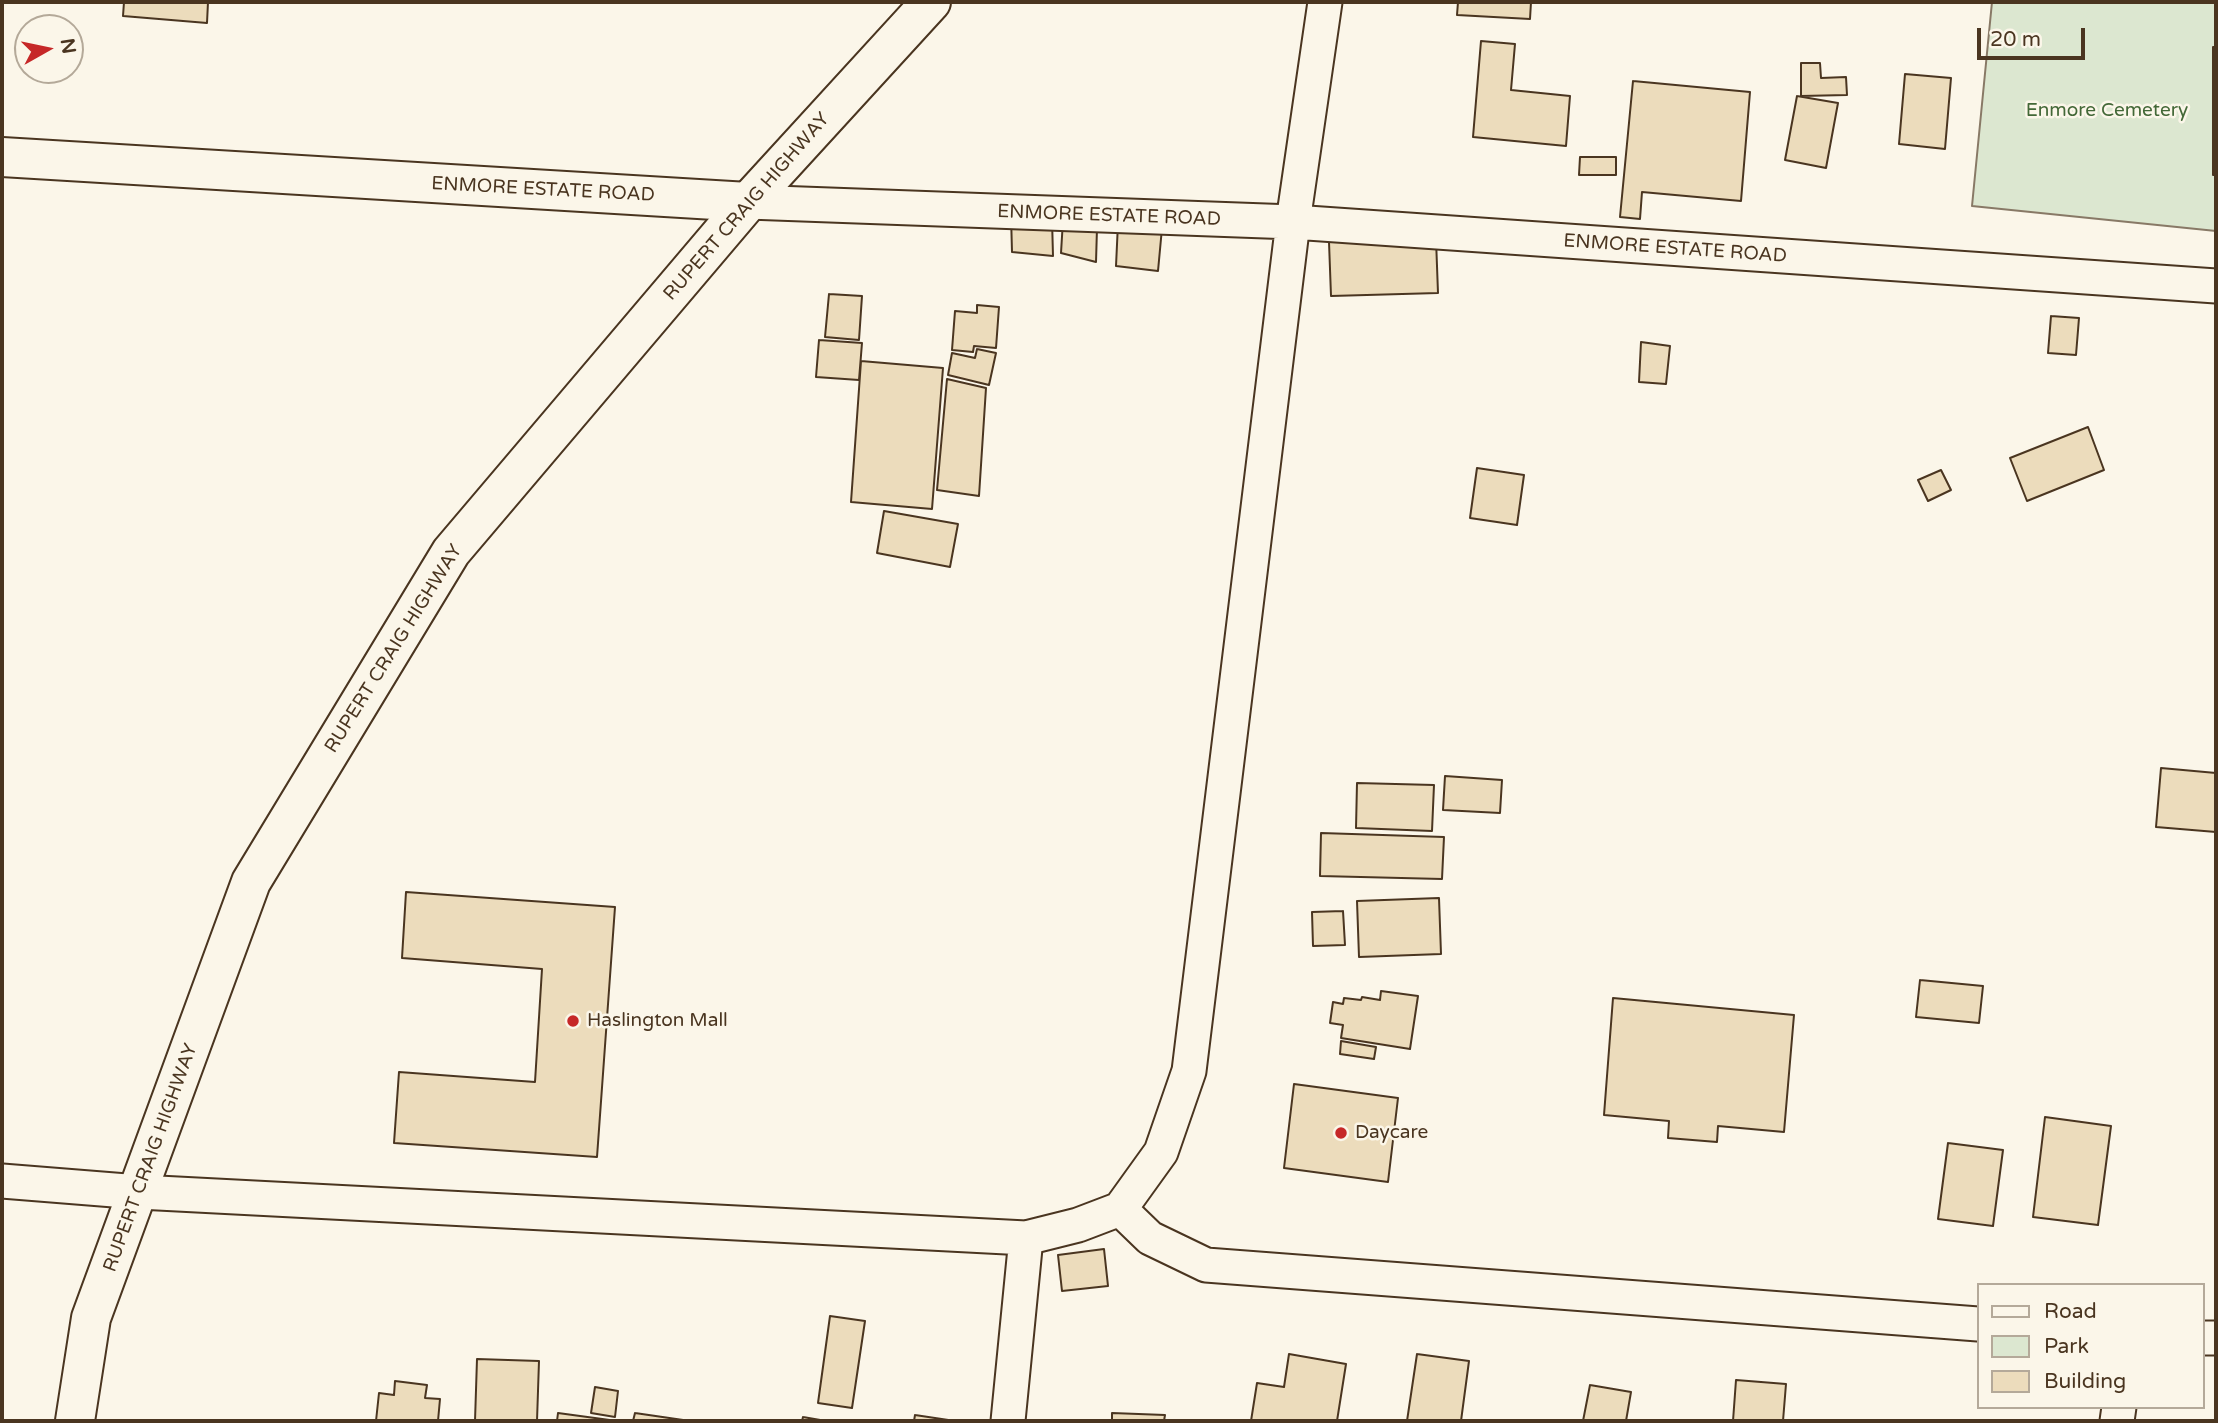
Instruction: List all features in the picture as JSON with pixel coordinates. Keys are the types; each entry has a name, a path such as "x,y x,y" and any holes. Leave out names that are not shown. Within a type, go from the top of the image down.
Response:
{"main road":[{"name":"RUPERT CRAIG HIGHWAY","path":"75,1421 91,1318 251,882 452,552 748,202 931,2"},
{"name":"ENMORE ESTATE ROAD","path":"2,158 748,202"}],"street":[{"path":"2,1181 139,1192 1026,1238 1078,1225 1120,1209 1161,1152 1189,1071 1293,222 1325,2"},
{"name":"ENMORE ESTATE ROAD","path":"748,202 1293,222 2216,286"},
{"path":"1120,1209 1150,1238 1206,1265 1976,1324"},
{"path":"1008,1421 1026,1238"}],"green space":[{"name":"Enmore Cemetery","path":"1992,2 2216,2 2216,231 1972,206"}],"building":[{"path":"124,2 208,2 207,23 123,16"},
{"path":"1458,2 1531,2 1530,19 1457,15"},
{"path":"1481,41 1515,44 1511,90 1570,96 1566,146 1473,137"},
{"path":"2213,47 2216,47 2216,175 2213,175"},
{"path":"1801,63 1820,63 1821,78 1846,77 1847,95 1801,96"},
{"path":"1905,74 1951,78 1945,149 1899,144"},
{"path":"1633,81 1750,92 1741,201 1642,192 1640,219 1620,217"},
{"path":"1797,96 1838,103 1826,168 1785,160"},
{"path":"1580,157 1616,157 1616,175 1579,175"},
{"path":"1011,215 1052,219 1053,256 1012,252"},
{"path":"1063,220 1097,228 1096,262 1061,253"},
{"path":"1118,223 1162,228 1158,271 1116,266"},
{"path":"1436,239 1438,293 1331,296 1329,242"},
{"path":"829,294 862,296 859,340 825,337"},
{"path":"977,305 999,307 996,348 974,346 973,352 952,350 955,311 977,313"},
{"path":"2051,316 2079,318 2076,355 2048,353"},
{"path":"819,340 862,343 859,380 816,377"},
{"path":"1641,342 1670,346 1666,384 1639,382"},
{"path":"977,349 996,353 989,385 948,375 952,353 975,358"},
{"path":"861,361 943,368 932,509 851,502"},
{"path":"947,379 986,388 979,496 937,490"},
{"path":"2088,427 2104,470 2027,501 2010,458"},
{"path":"1477,468 1524,475 1517,525 1470,518"},
{"path":"1941,470 1951,490 1928,501 1918,480"},
{"path":"884,511 958,524 950,567 877,553"},
{"path":"2161,768 2216,773 2216,832 2156,827"},
{"path":"1445,776 1502,780 1500,813 1443,810"},
{"path":"1357,783 1434,785 1432,831 1356,828"},
{"path":"1321,833 1444,837 1442,879 1320,876"},
{"name":"Haslington Mall","path":"406,892 615,907 597,1157 394,1143 399,1072 535,1082 542,969 402,958"},
{"path":"1439,898 1441,954 1359,957 1357,901"},
{"path":"1343,911 1345,945 1313,946 1312,912"},
{"path":"1920,980 1983,986 1979,1023 1916,1017"},
{"path":"1381,991 1418,996 1410,1049 1341,1038 1343,1025 1330,1023 1333,1002 1343,1004 1344,998 1361,1000 1362,997 1380,1000"},
{"path":"1613,998 1794,1015 1784,1132 1718,1126 1717,1142 1668,1138 1669,1121 1604,1115"},
{"path":"1341,1041 1376,1047 1374,1059 1340,1054"},
{"name":"Daycare","path":"1294,1084 1398,1098 1388,1182 1284,1168"},
{"path":"2045,1117 2111,1126 2098,1225 2033,1217"},
{"path":"1948,1143 2003,1150 1993,1226 1938,1219"},
{"path":"1104,1249 1108,1286 1062,1291 1058,1255"},
{"path":"830,1316 865,1321 852,1408 818,1403"},
{"path":"1289,1354 1346,1364 1337,1421 1251,1421 1257,1383 1284,1387"},
{"path":"1417,1354 1469,1361 1461,1421 1407,1421"},
{"path":"477,1359 539,1361 537,1421 475,1421"},
{"path":"1736,1380 1786,1384 1783,1421 1733,1421"},
{"path":"395,1381 427,1385 425,1398 440,1399 438,1421 376,1421 379,1393 394,1395"},
{"path":"1590,1385 1631,1392 1626,1421 1583,1421"},
{"path":"595,1387 618,1391 615,1417 591,1413"},
{"path":"558,1413 617,1421 557,1421"},
{"path":"635,1413 690,1421 633,1421"},
{"path":"1112,1413 1165,1415 1164,1421 1112,1421"},
{"path":"915,1415 955,1421 914,1421"},
{"path":"803,1417 826,1421 802,1421"}],"place":[{"name":"Haslington Mall","path":"573,1021"},
{"name":"Daycare","path":"1341,1133"}]}
